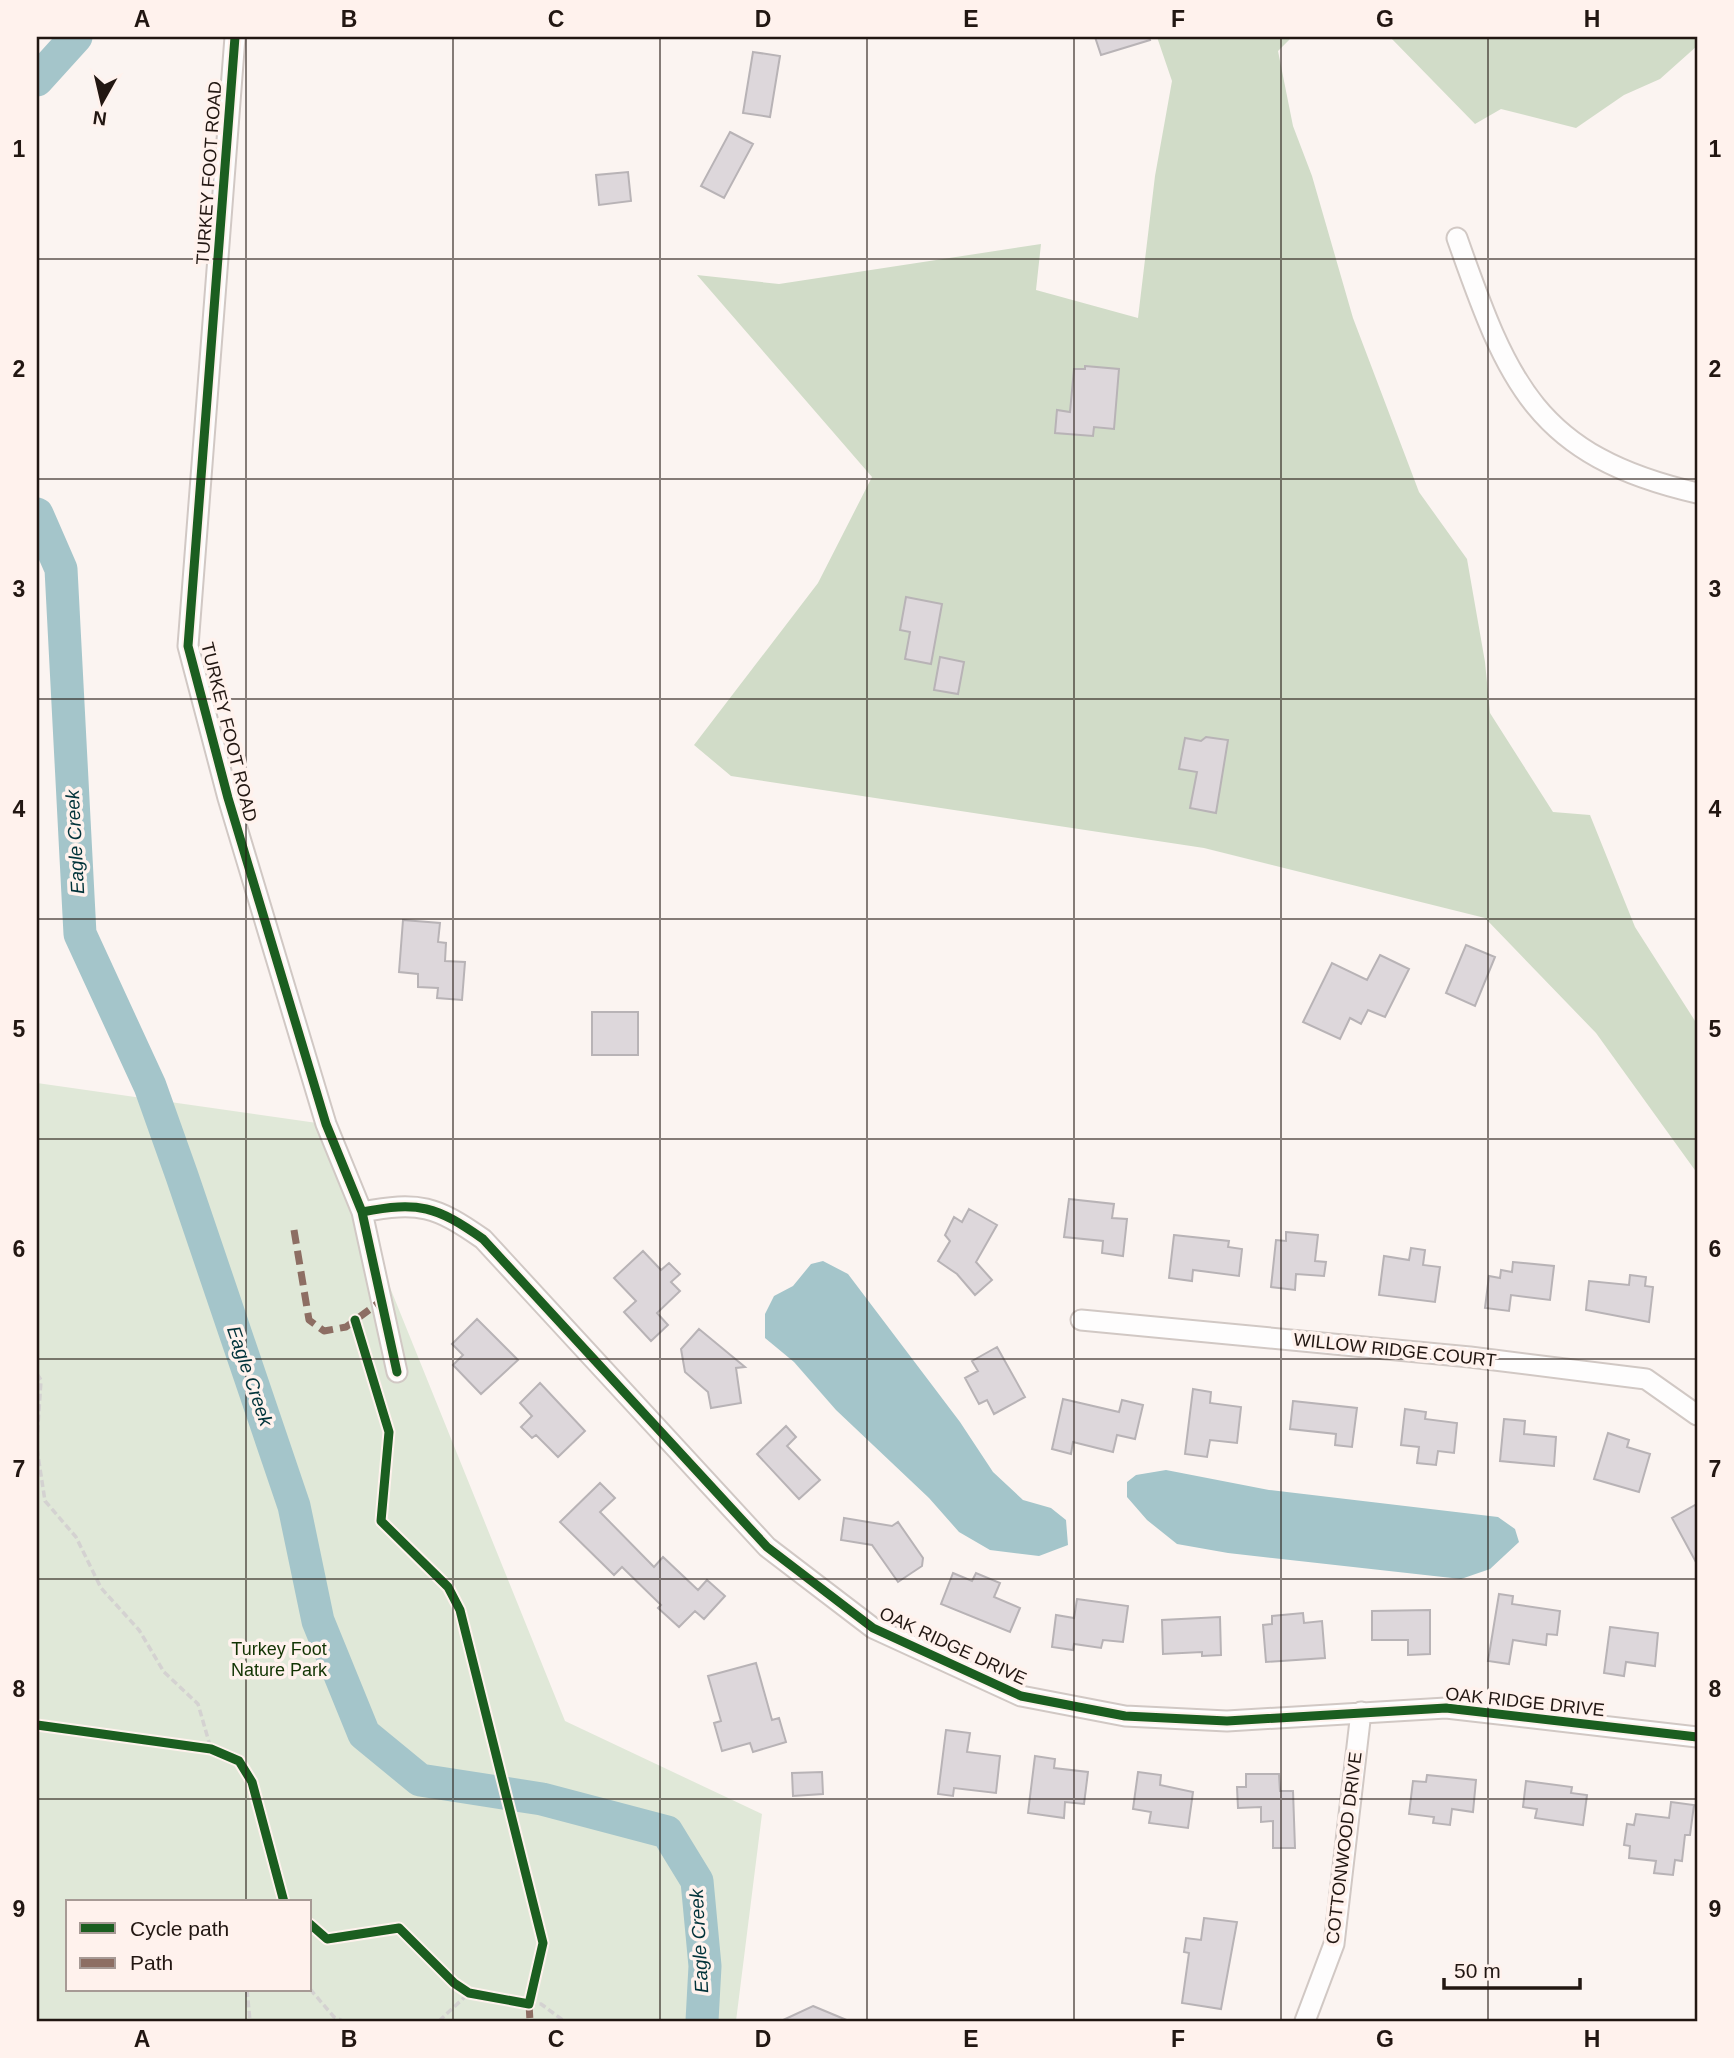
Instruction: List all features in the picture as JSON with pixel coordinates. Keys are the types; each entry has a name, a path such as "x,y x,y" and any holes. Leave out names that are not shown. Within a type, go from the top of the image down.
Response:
{"street":[{"name":"TURKEY FOOT ROAD","path":"235,37 188,646 228,798 326,1124 362,1212 397,1372"},
{"path":"1457,238 1497,344 1537,411 1563,434 1619,470 1651,483 1697,494"},
{"name":"OAK RIDGE DRIVE","path":"362,1212 397,1205 430,1208 483,1239 767,1547 873,1628 1021,1696 1125,1716 1227,1721 1446,1708 1697,1737"},
{"name":"WILLOW RIDGE COURT","path":"1081,1320 1470,1357 1646,1379 1697,1415"},
{"name":"COTTONWOOD DRIVE","path":"1305,2021 1334,1944 1361,1712"}],"path":[{"path":"37,1374 41,1380 37,1441"},
{"path":"37,1449 45,1501 76,1537 101,1588 139,1630 164,1672 198,1704 211,1748"},
{"path":"312,1991 334,2017 343,2021"},
{"path":"247,1992 250,2021"},
{"path":"439,2021 469,1993"},
{"path":"529,2004 541,2004 564,2021"}],"green space":[{"path":"1157,37 1292,37 1278,51 1293,126 1312,176 1353,318 1419,492 1467,559 1485,662 1490,713 1553,812 1590,815 1635,927 1697,1024 1697,1173 1596,1033 1485,918 1204,848 731,776 694,745 818,583 872,477 697,275 779,284 1041,244 1036,290 1138,318 1155,176 1172,81"},
{"path":"1390,37 1697,37 1697,46 1660,79 1624,95 1576,128 1501,109 1475,124"},
{"name":"Turkey Foot Nature Park","path":"37,1083 324,1124 565,1721 762,1814 736,2021 37,2021"}],"water":[{"path":"823,1261 848,1274 960,1422 993,1472 1023,1500 1051,1508 1066,1520 1068,1545 1039,1556 990,1550 959,1532 929,1498 836,1410 794,1362 765,1338 765,1314 774,1296 793,1286 811,1264"},
{"path":"1166,1470 1269,1490 1498,1517 1515,1529 1519,1542 1490,1569 1461,1579 1228,1553 1177,1544 1147,1520 1127,1497 1127,1482 1136,1475"}],"building":[{"path":"1095,37 1149,37 1150,40 1101,55"},
{"path":"753,52 780,56 770,117 743,113"},
{"path":"730,132 753,144 724,198 701,186"},
{"path":"628,172 631,201 599,205 596,175"},
{"path":"1085,366 1119,369 1114,429 1094,427 1093,436 1055,433 1057,410 1070,412 1074,369 1085,369"},
{"path":"906,597 942,604 931,664 905,659 910,632 900,630"},
{"path":"940,657 964,662 958,694 934,690"},
{"path":"1206,737 1228,740 1216,813 1190,808 1197,772 1179,769 1185,738 1201,741"},
{"path":"403,920 440,923 438,942 446,943 445,961 465,962 462,1000 437,998 438,988 418,987 418,974 399,972"},
{"path":"1466,945 1495,957 1475,1006 1446,993"},
{"path":"1380,955 1409,969 1385,1017 1368,1010 1361,1024 1350,1018 1340,1039 1303,1022 1332,963 1367,980"},
{"path":"592,1012 638,1012 638,1055 592,1055"},
{"path":"1069,1199 1114,1204 1112,1218 1127,1219 1123,1256 1102,1253 1103,1241 1064,1237"},
{"path":"969,1209 997,1225 976,1262 992,1280 975,1295 957,1274 938,1261 950,1241 945,1235 954,1217 962,1222"},
{"path":"1286,1232 1318,1235 1315,1261 1326,1262 1324,1276 1296,1274 1295,1290 1271,1287 1276,1240 1286,1241"},
{"path":"1174,1235 1229,1241 1228,1247 1242,1249 1239,1276 1193,1270 1192,1281 1169,1278"},
{"path":"1411,1248 1425,1250 1423,1265 1440,1267 1435,1302 1379,1295 1384,1256 1409,1260"},
{"path":"643,1251 661,1270 669,1263 680,1274 671,1282 680,1291 657,1313 668,1325 651,1341 624,1312 636,1301 614,1278"},
{"path":"1513,1262 1554,1266 1550,1300 1511,1295 1509,1311 1485,1308 1489,1276 1500,1278 1501,1270 1512,1272"},
{"path":"1630,1275 1646,1277 1645,1286 1653,1287 1649,1322 1586,1310 1589,1281 1629,1285"},
{"path":"477,1319 518,1360 481,1394 453,1365 463,1355 452,1344"},
{"path":"699,1329 745,1367 736,1368 741,1403 711,1408 708,1392 685,1372 681,1349"},
{"path":"997,1347 1025,1397 994,1414 987,1400 979,1404 965,1378 978,1371 972,1361"},
{"path":"540,1383 585,1431 558,1457 536,1435 532,1438 521,1427 532,1416 520,1403"},
{"path":"1193,1389 1211,1392 1210,1403 1241,1407 1237,1443 1210,1440 1207,1457 1185,1454"},
{"path":"1063,1399 1119,1412 1122,1400 1143,1405 1135,1439 1117,1435 1113,1452 1073,1442 1071,1454 1052,1449"},
{"path":"1293,1401 1357,1408 1352,1447 1335,1445 1336,1434 1290,1429"},
{"path":"1405,1409 1426,1412 1425,1419 1457,1423 1454,1453 1438,1451 1436,1465 1417,1463 1419,1447 1401,1445"},
{"path":"1504,1419 1525,1421 1524,1434 1556,1437 1554,1466 1500,1461"},
{"path":"786,1426 796,1437 787,1446 820,1480 799,1499 757,1454"},
{"path":"1608,1433 1629,1440 1627,1447 1650,1454 1639,1492 1594,1479"},
{"path":"600,1483 615,1498 600,1512 654,1567 663,1557 698,1590 707,1580 725,1596 704,1619 695,1611 679,1627 658,1608 661,1605 622,1567 614,1575 560,1522"},
{"path":"1697,1504 1697,1564 1672,1518"},
{"path":"844,1518 892,1526 898,1522 923,1558 922,1566 898,1582 872,1545 841,1540"},
{"path":"953,1573 972,1581 976,1573 1000,1583 994,1597 1020,1608 1010,1632 941,1604"},
{"path":"1499,1594 1513,1596 1512,1604 1560,1611 1557,1635 1547,1634 1546,1645 1513,1640 1509,1664 1488,1661"},
{"path":"1077,1599 1128,1606 1123,1642 1103,1640 1101,1648 1074,1644 1073,1650 1052,1647 1056,1615 1074,1618"},
{"path":"1430,1610 1430,1654 1408,1655 1408,1640 1372,1640 1372,1611"},
{"path":"1303,1613 1304,1623 1322,1621 1325,1658 1266,1662 1263,1625 1272,1624 1272,1616"},
{"path":"1220,1617 1221,1655 1202,1656 1202,1652 1163,1654 1162,1620"},
{"path":"1610,1627 1658,1633 1655,1666 1626,1662 1624,1676 1604,1673"},
{"path":"756,1663 772,1720 779,1718 786,1742 753,1752 750,1743 722,1751 714,1723 721,1721 708,1676"},
{"path":"946,1730 970,1733 967,1752 1000,1756 996,1793 954,1788 953,1796 938,1794"},
{"path":"1035,1756 1055,1759 1054,1768 1088,1772 1084,1804 1065,1802 1064,1818 1028,1813"},
{"path":"822,1772 823,1794 793,1796 792,1773"},
{"path":"1138,1772 1161,1775 1160,1785 1193,1792 1188,1828 1149,1823 1151,1812 1133,1809"},
{"path":"1246,1774 1279,1774 1280,1791 1293,1791 1295,1848 1273,1848 1273,1821 1261,1822 1261,1807 1238,1808 1237,1787 1246,1787"},
{"path":"1427,1775 1476,1780 1473,1812 1452,1809 1450,1825 1433,1823 1434,1817 1409,1814 1413,1781 1426,1782"},
{"path":"1526,1781 1572,1787 1571,1793 1587,1795 1583,1825 1535,1818 1537,1809 1523,1807"},
{"path":"1671,1802 1694,1805 1690,1835 1685,1835 1682,1861 1675,1860 1673,1875 1654,1873 1656,1861 1629,1858 1630,1846 1624,1845 1627,1824 1634,1825 1636,1814 1669,1818"},
{"path":"1204,1918 1237,1922 1221,2009 1182,2003 1189,1953 1184,1952 1186,1938 1201,1940"},
{"path":"813,2006 849,2021 781,2021"}],"waterway":[{"name":"Eagle Creek","path":"37,80 76,37"},
{"name":"Eagle Creek","path":"37,514 61,569 80,934 150,1086 182,1176 294,1506 318,1621 364,1734 420,1780 542,1799 667,1832 697,1881 705,1966 702,2021"}],"marked path":[{"path":"294,1230 309,1320 324,1331 346,1327 381,1301"},
{"path":"529,2004 530,2021"}],"cycle path":[{"path":"235,37 188,646 228,798 326,1124 362,1212 397,1372"},
{"path":"362,1212 398,1207 426,1209 452,1219 483,1239 767,1547 873,1628 1021,1696 1125,1716 1227,1721 1446,1708 1697,1737"},
{"path":"312,1926 327,1939 399,1928 454,1983 469,1993 529,2004 543,1943 460,1610 448,1587 381,1521 389,1432 355,1320"},
{"path":"37,1725 211,1749 239,1761 252,1782 283,1900"}]}
